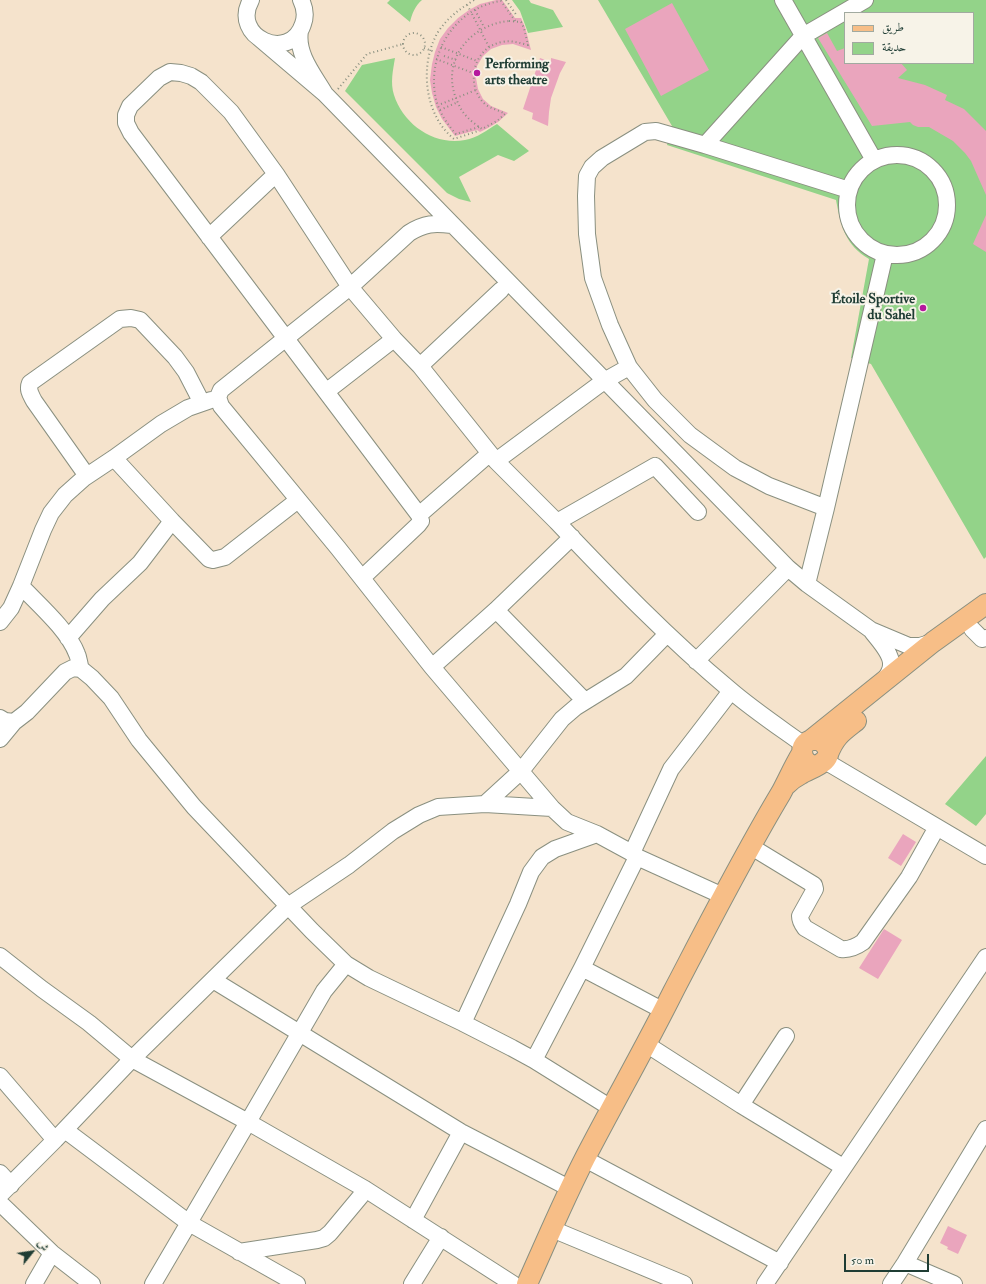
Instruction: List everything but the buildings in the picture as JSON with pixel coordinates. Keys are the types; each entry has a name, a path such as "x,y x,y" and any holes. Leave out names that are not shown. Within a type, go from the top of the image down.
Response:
{"main road":[{"path":"527,1284 570,1189 611,1108 664,1011 723,896 785,785 800,774 814,753 883,682 933,642 986,604"},
{"path":"814,753 832,744 836,737 942,651 981,629"}],"street":[{"path":"301,0 305,14 300,31 300,49 327,96"},
{"path":"782,0 874,160"},
{"path":"844,12 865,0"},
{"path":"249,1 247,16 250,29 327,96 788,568 807,584 871,630 908,646 920,646 933,642"},
{"path":"705,145 803,36 844,12"},
{"path":"259,38 270,44 283,43 295,37 300,31"},
{"path":"362,578 418,525 421,520 419,515 327,391 285,339 131,133 126,123 126,115 130,106 159,78 170,72 191,76 201,82 231,112 276,174 350,287 394,339 420,366 492,458 667,634 730,691 814,753 986,856"},
{"path":"826,508 769,486 730,464 690,435 655,400 629,367 610,325 593,278 587,234 587,176 592,167 602,158 645,132 656,131 849,190"},
{"path":"892,155 912,157 929,166 941,181 947,200 945,220 936,237 921,249 902,255 885,254 865,244 853,228 847,210 849,190 858,173 874,160 892,155"},
{"path":"209,237 276,174"},
{"path":"452,225 432,223 417,228 409,233 350,287 221,390 218,397 221,406 362,578 432,667 552,808 567,822 597,834 635,855 723,896"},
{"path":"807,584 885,254"},
{"path":"420,366 501,290"},
{"path":"87,476 34,401 29,391 29,386 30,383 120,319 131,318 140,320 175,357 186,372 202,403"},
{"path":"327,391 394,339"},
{"path":"419,515 492,458 604,380 629,367"},
{"path":"0,622 11,608 22,586 51,513 65,495 87,476 161,424 188,408 218,397"},
{"path":"114,458 172,520 209,558 213,560 225,556 298,500"},
{"path":"557,522 654,466 698,512"},
{"path":"68,638 102,599 140,563 172,520"},
{"path":"432,667 496,610 572,537"},
{"path":"696,661 788,568"},
{"path":"22,586 68,638 77,653 81,669"},
{"path":"496,610 585,701"},
{"path":"871,630 890,657 892,665 883,682"},
{"path":"485,804 521,771 562,719 576,706 626,676 667,634"},
{"path":"0,739 7,720 27,712 64,672 73,668 81,669 111,698 139,740 194,807 288,906 346,964 369,978 463,1023 534,1060 611,1108"},
{"path":"534,1060 582,968 635,855 671,769 730,691"},
{"path":"0,1173 6,1190 132,1059 288,906 349,865 393,831 419,815 438,808 485,804 552,808"},
{"path":"750,846 814,885 815,889 800,916 802,925 841,948 846,949 857,946 863,942 909,877 936,826"},
{"path":"463,1023 518,904 531,872 542,857 554,849 597,834"},
{"path":"0,956 89,1023 132,1059 248,1122 365,1189 513,1284"},
{"path":"765,1284 986,957"},
{"path":"153,1284 324,991 346,964"},
{"path":"582,968 664,1011"},
{"path":"212,980 461,1132 570,1189"},
{"path":"741,1105 786,1036"},
{"path":"646,1044 741,1105 843,1167"},
{"path":"0,1076 60,1135 189,1224 297,1284"},
{"path":"891,1284 986,1129"},
{"path":"413,1220 461,1132"},
{"path":"585,1160 780,1263"},
{"path":"239,1252 324,1238 330,1233 365,1189"},
{"path":"0,1203 52,1253 92,1284"},
{"path":"552,1229 684,1284"},
{"path":"412,1284 441,1237"},
{"path":"34,1284 52,1253"},
{"path":"905,1263 954,1284"}],"path":[{"path":"474,0 454,13 438,32 430,50 427,62 426,79 430,100 439,122 450,136 454,139 478,131"},
{"path":"506,0 517,16"},
{"path":"479,127 456,134 445,120 435,95 433,82 436,59 448,34 465,16 475,10 501,1 516,22"},
{"path":"467,5 470,10"},
{"path":"475,10 484,27"},
{"path":"472,14 489,47"},
{"path":"501,22 516,22 521,22 528,45 511,41 500,42 489,47 482,53 477,61 474,73 474,84 478,95 486,104 496,111 504,112 505,114 497,121 482,129 468,118 456,98 452,78 454,66 458,54 469,38 484,27 501,22"},
{"path":"418,34 423,39 424,48 418,54 411,55 405,51 403,44 408,36 418,34"},
{"path":"327,96 367,54 403,44"},
{"path":"441,47 477,61"},
{"path":"424,48 435,52"},
{"path":"444,56 456,60"},
{"path":"436,59 474,73"},
{"path":"441,104 476,90"},
{"path":"440,110 458,102"}],"green space":[{"path":"390,0 422,0 414,10 410,22 387,3"},
{"path":"512,0 529,0 531,3 553,10 563,27 528,33 520,11"},
{"name":"Étoile Sportive du Sahel","path":"598,0 986,0 986,557 984,559 871,364 851,358 869,259 854,248 845,234 836,200 667,145 672,126"},
{"path":"395,58 392,81 394,95 398,106 412,124 421,131 442,140 465,140 478,136 497,124 529,151 514,161 498,155 459,177 471,202 459,199 447,193 345,91 362,65"},
{"path":"986,756 986,814 976,826 945,804"}],"place":[{"name":"Performing arts theatre","path":"477,73"},
{"name":"Étoile Sportive du Sahel","path":"923,308"}]}
